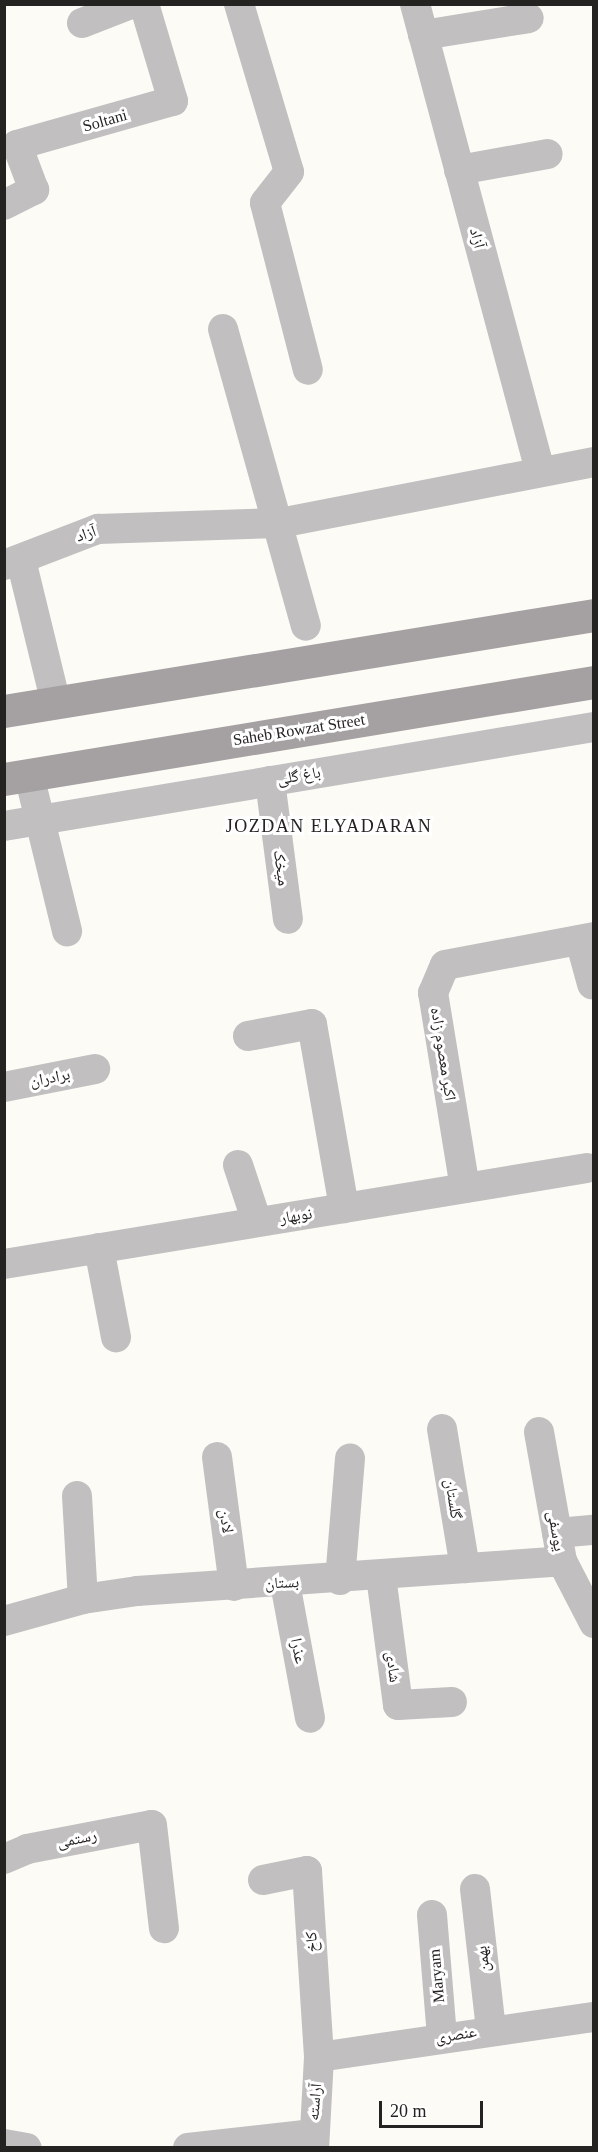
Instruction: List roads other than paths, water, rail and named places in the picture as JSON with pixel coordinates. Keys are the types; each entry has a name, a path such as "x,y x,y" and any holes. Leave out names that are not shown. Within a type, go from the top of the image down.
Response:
{"street":[{"path":"82,23 131,4"},
{"name":"Soltani","path":"4,205 34,190 17,145 173,101 144,4"},
{"path":"239,4 289,172 265,203 308,370"},
{"name":"آزاد","path":"415,4 540,472"},
{"path":"423,35 529,18"},
{"path":"459,170 548,154"},
{"path":"223,329 280,522 306,626"},
{"name":"آزاد","path":"13,562 98,529 280,522 594,462"},
{"path":"13,562 56,704"},
{"path":"4,711 594,615"},
{"name":"Saheb Rowzat Street","path":"16,777 594,682"},
{"name":"باغ گلی","path":"4,826 594,727"},
{"path":"16,777 39,820 67,931"},
{"name":"میخک","path":"270,781 288,919"},
{"path":"587,938 592,984"},
{"name":"اکبر معصوم زاده","path":"465,1188 433,993 445,965 587,938"},
{"path":"248,1036 312,1024 344,1208"},
{"name":"برادران","path":"4,1087 95,1069"},
{"path":"238,1166 257,1222"},
{"name":"نوبهار","path":"4,1264 587,1168"},
{"path":"99,1248 116,1337"},
{"name":"گلستان","path":"442,1429 465,1568"},
{"name":"یوسفی","path":"539,1432 559,1547 594,1623"},
{"name":"لادن","path":"217,1457 234,1586"},
{"path":"340,1580 350,1458"},
{"path":"77,1496 83,1599"},
{"name":"بستان","path":"4,1621 83,1599 234,1586 340,1580 465,1568 559,1547 594,1530"},
{"name":"شادی","path":"381,1576 398,1705 452,1702"},
{"name":"عذرا","path":"285,1583 310,1718"},
{"name":"رستمی","path":"4,1859 27,1848 152,1825 164,1928"},
{"name":"کاخ","path":"263,1880 307,1872 319,2057"},
{"name":"بهمن","path":"475,1889 491,2029"},
{"name":"Maryam","path":"432,1915 442,2037"},
{"name":"عنصری","path":"319,2057 491,2029 594,2017"},
{"name":"آراسته","path":"313,2141 319,2057"},
{"path":"188,2148 313,2141"},
{"path":"4,2144 27,2148"}],"district":[{"name":"JOZDAN ELYADARAN","path":"329,826"}]}
